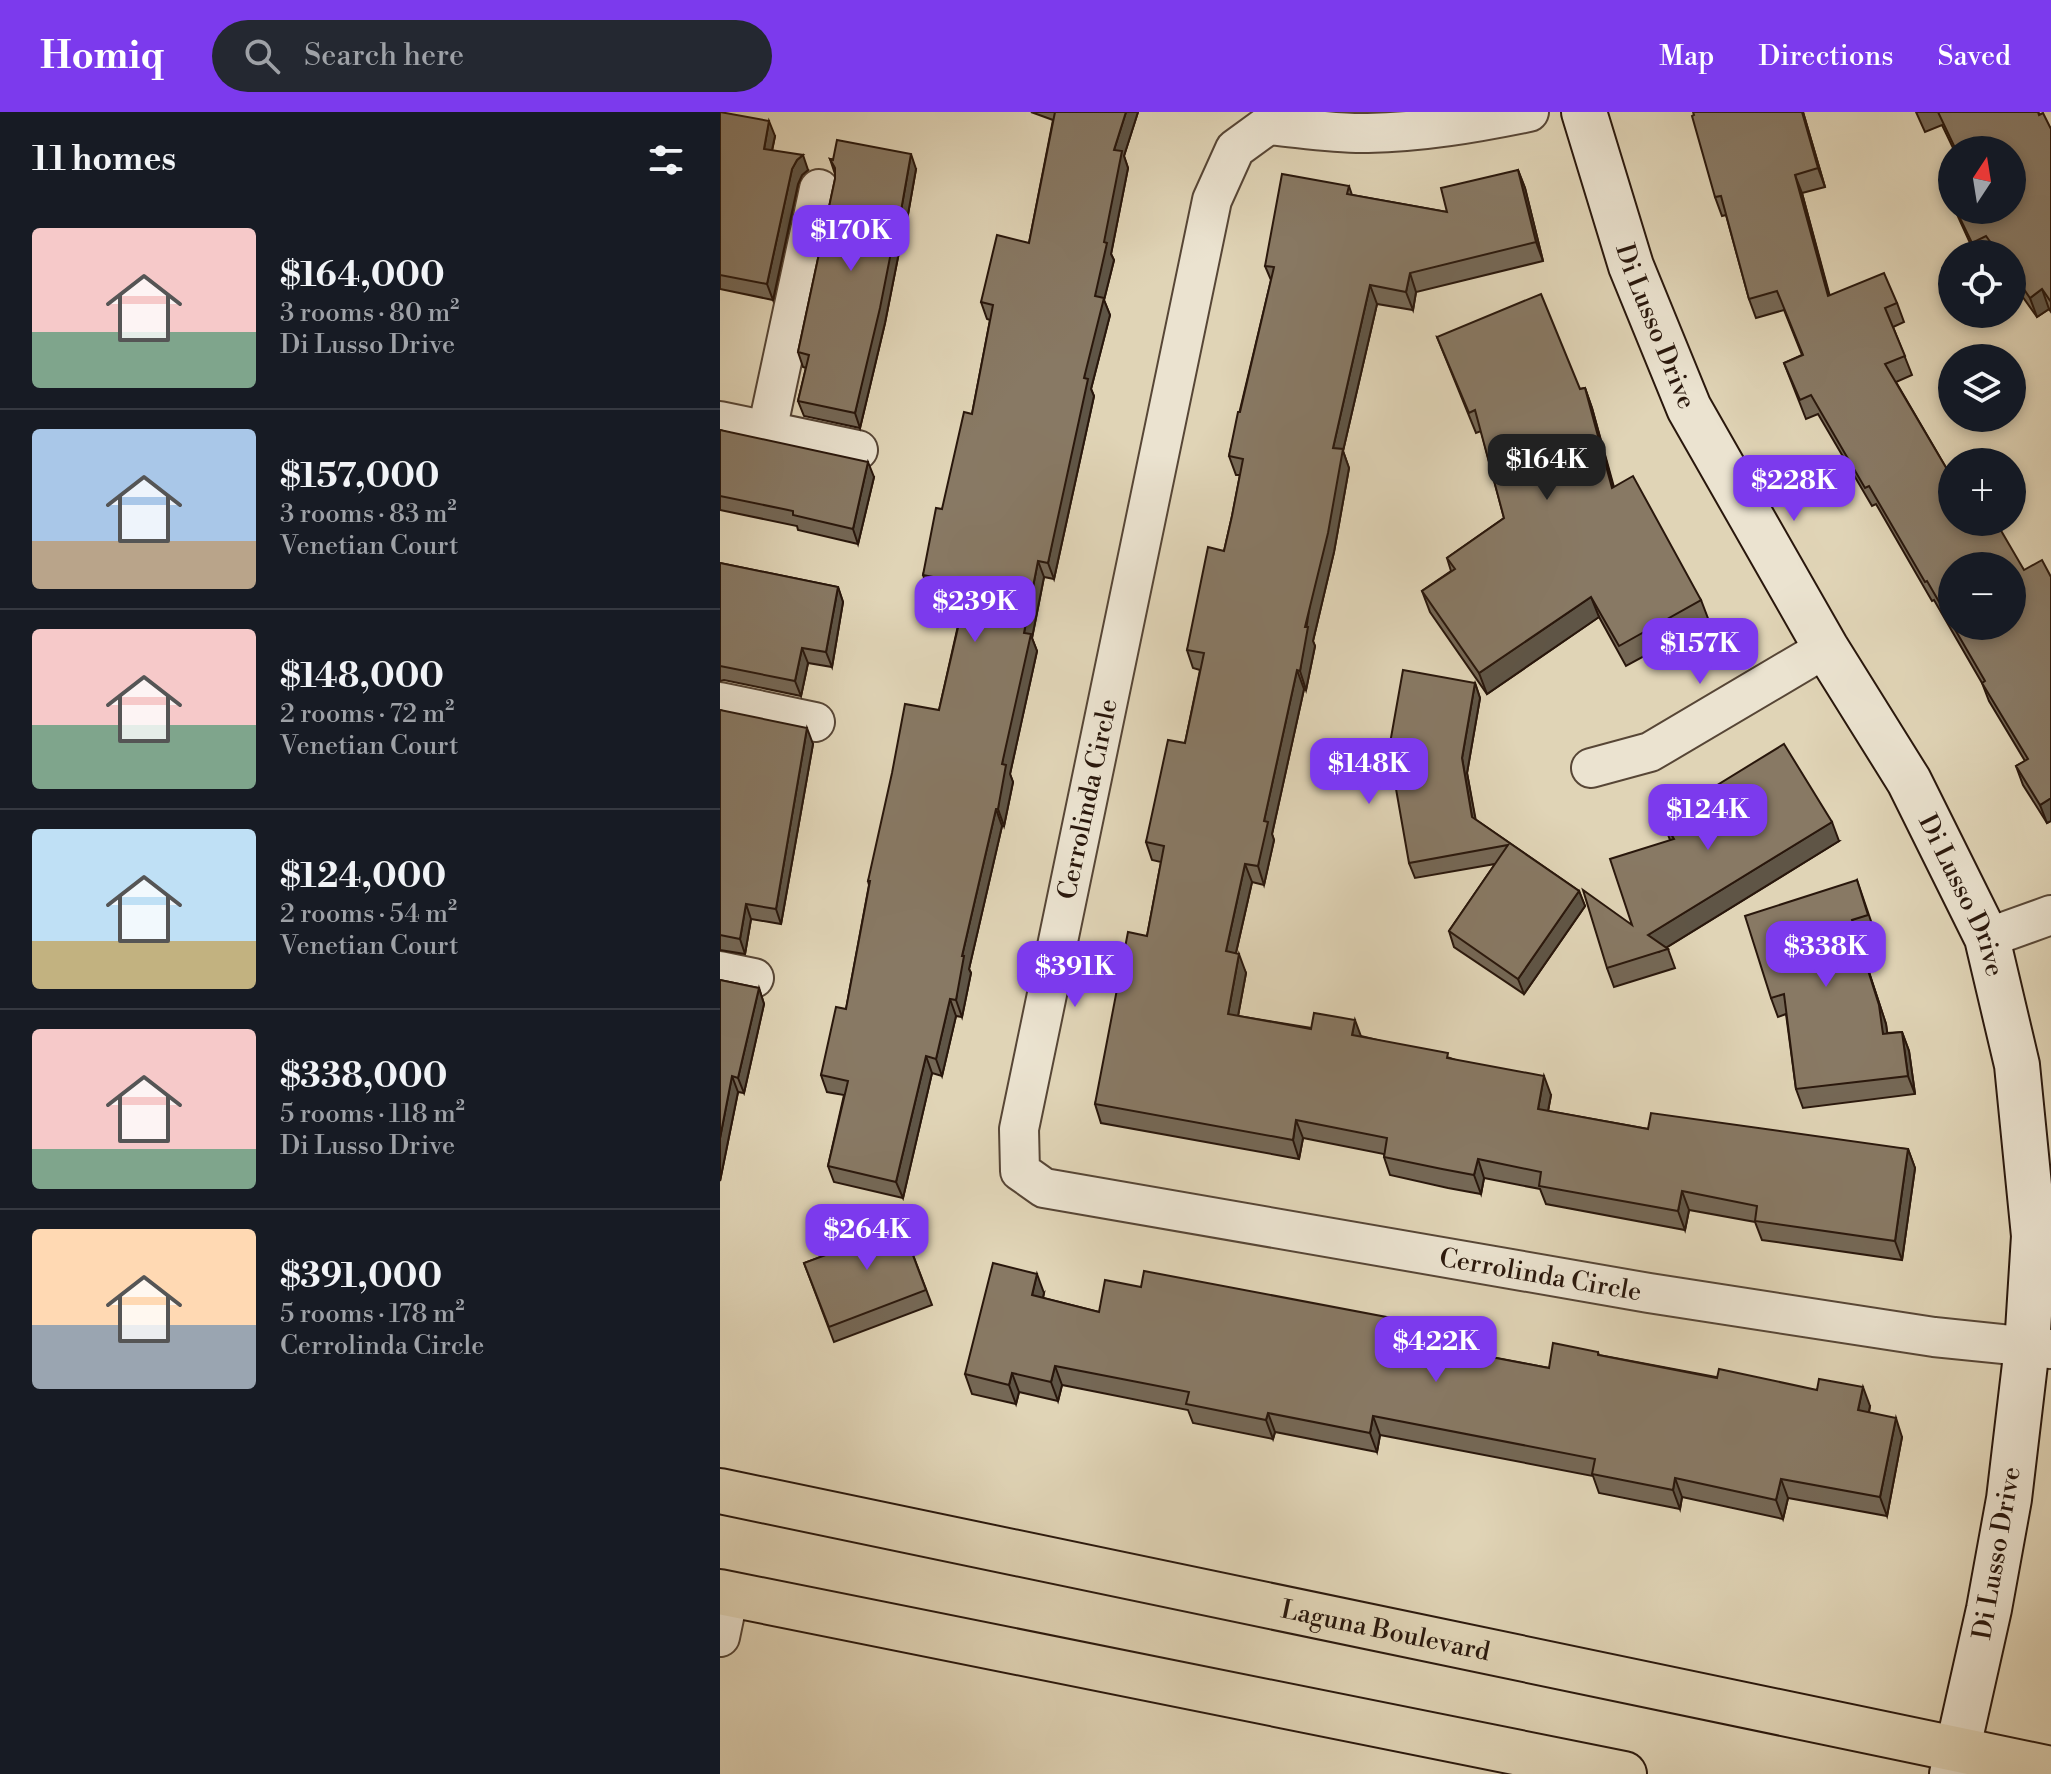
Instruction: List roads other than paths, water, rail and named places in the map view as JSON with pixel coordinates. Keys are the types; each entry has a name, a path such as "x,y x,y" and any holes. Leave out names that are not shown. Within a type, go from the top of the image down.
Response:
{"main road":[{"name":"Laguna Boulevard","path":"720,1491 1955,1762 2051,1769"},
{"path":"724,1593 1624,1774"}],"street":[{"name":"Cerrolinda Circle","path":"1529,112 1454,127 1408,132 1364,133 1268,125 1235,149 1212,200 1019,1129 1020,1171 1044,1188 1649,1293 1934,1337 2039,1348"},
{"name":"Di Lusso Drive","path":"1584,112 1631,266 1689,408 1826,648 1909,781 1987,938 2017,1065 2034,1236 2039,1348 1989,1609 1955,1762"},
{"path":"767,431 819,189"},
{"path":"720,421 858,450"},
{"path":"1591,768 1650,752 1826,648"},
{"path":"720,702 815,722"},
{"path":"1987,938 2051,915"},
{"path":"720,1637 724,1593"}]}
